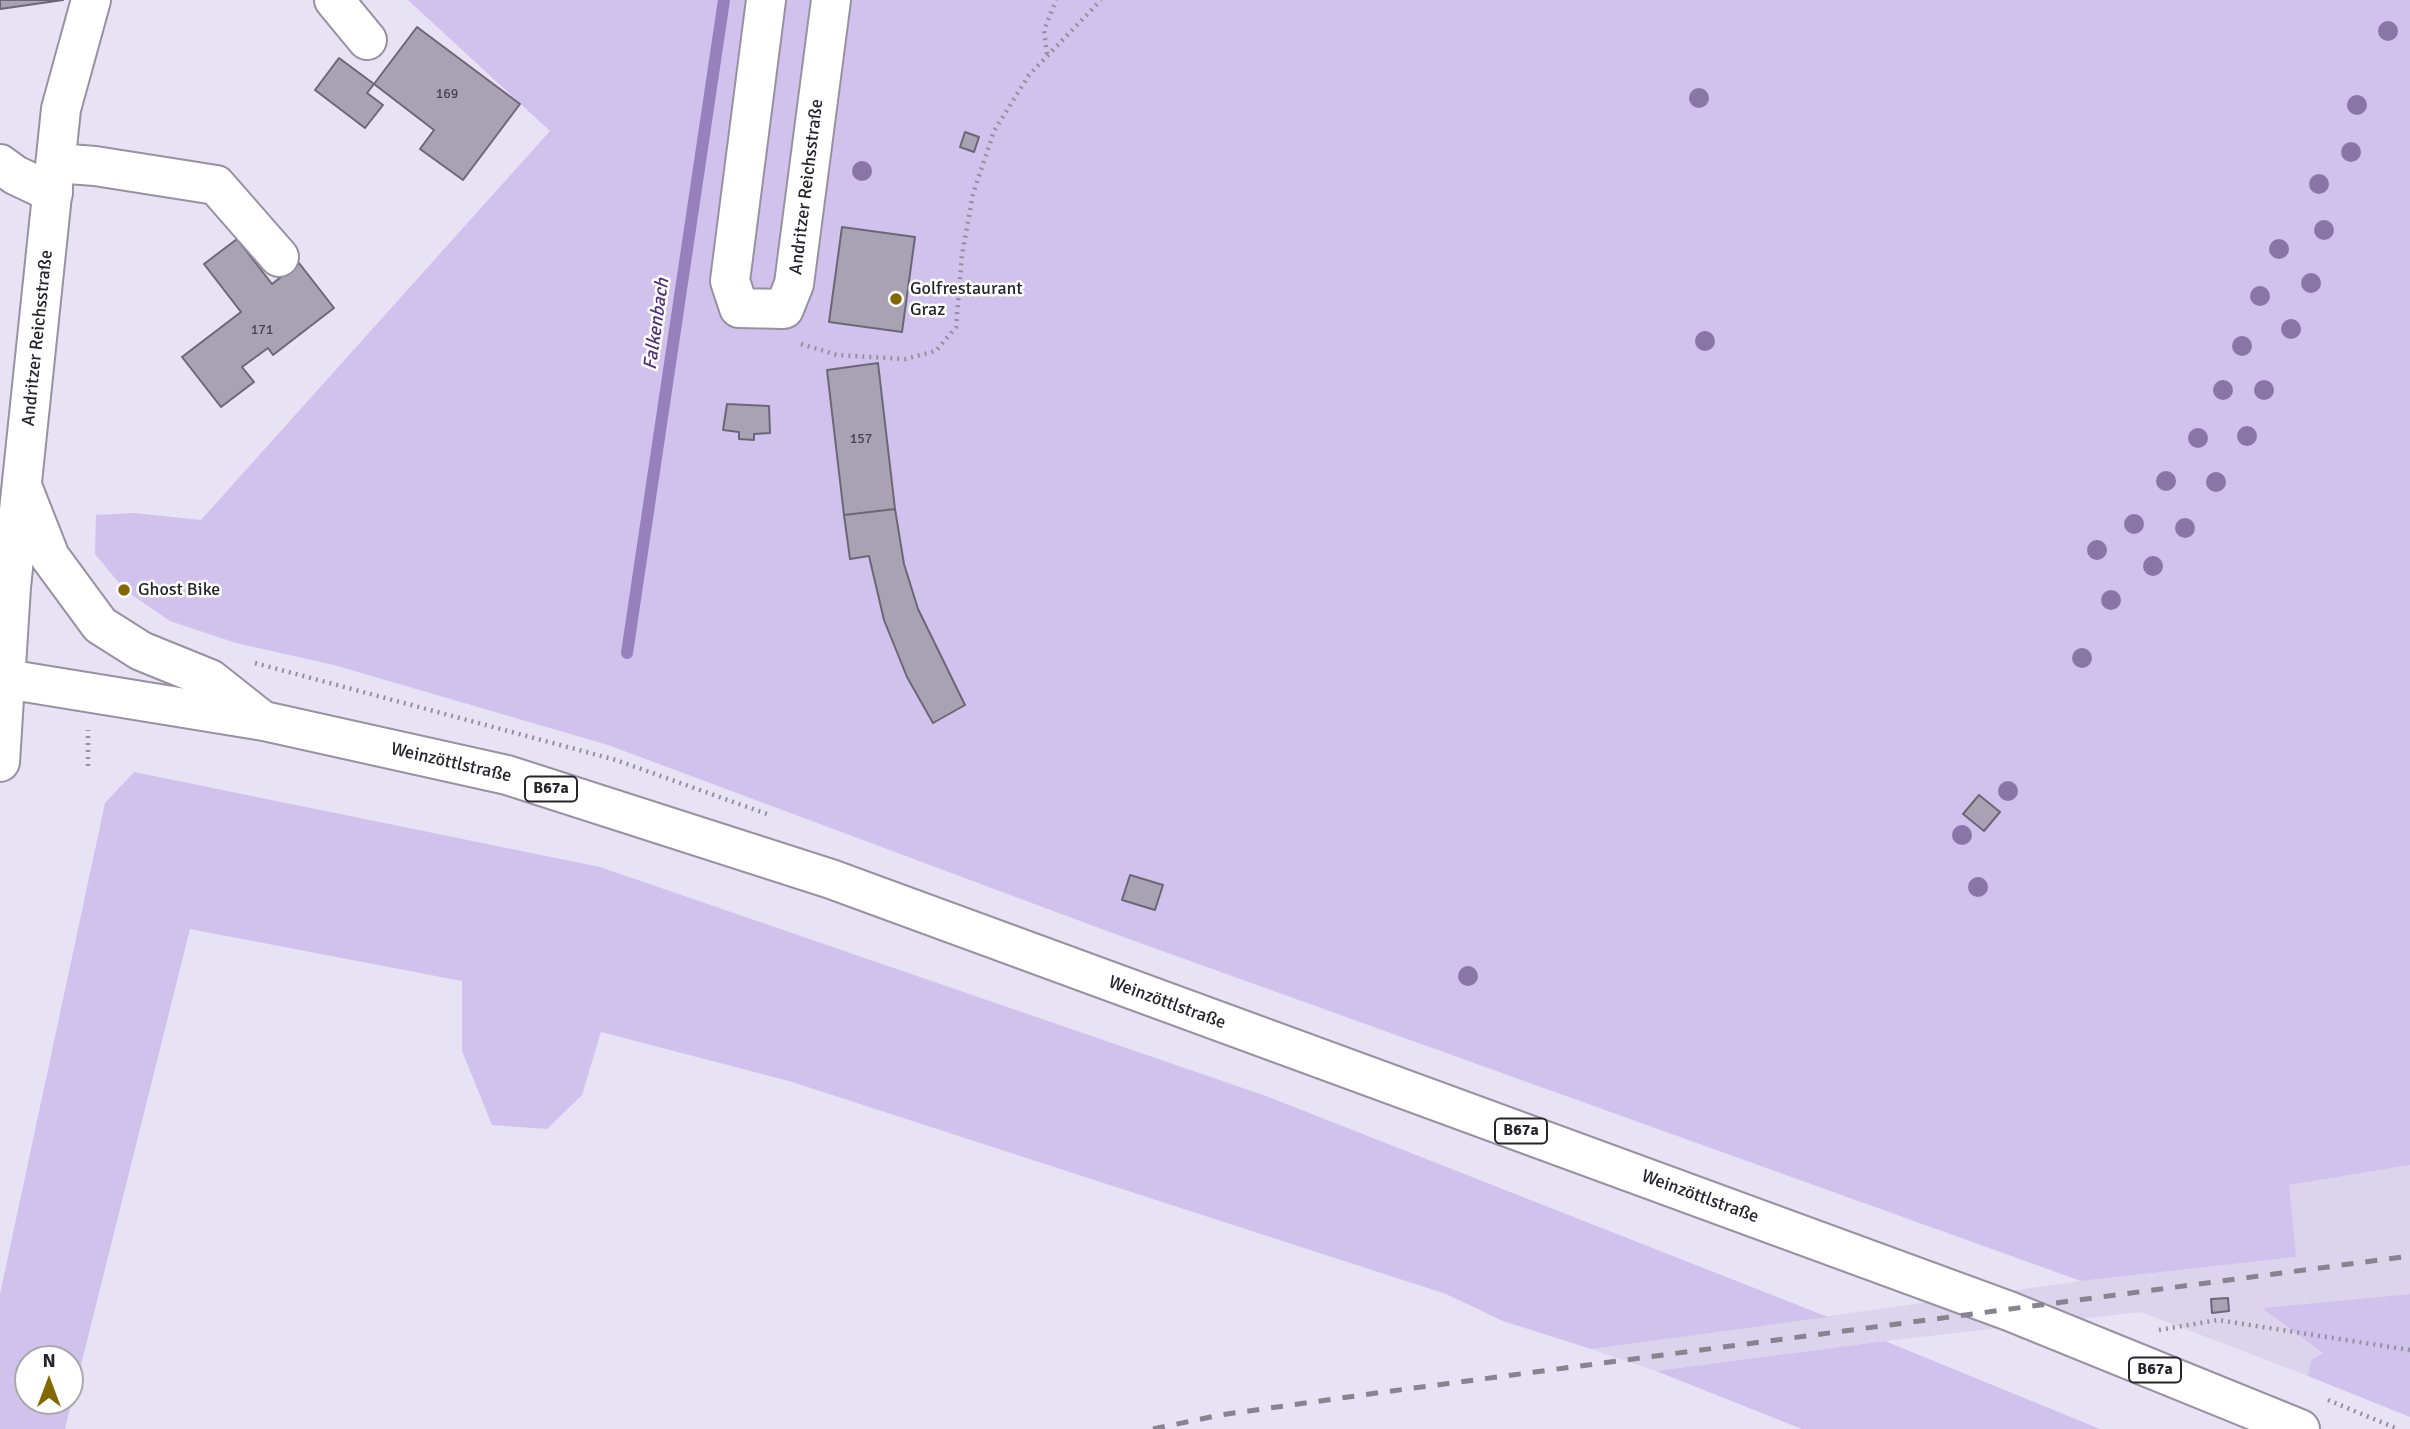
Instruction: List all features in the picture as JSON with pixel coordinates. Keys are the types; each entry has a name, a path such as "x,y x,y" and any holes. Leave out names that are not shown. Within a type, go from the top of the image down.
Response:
{"main road":[{"name":"Andritzer Reichsstraße","path":"0,762 2,678 61,108 91,0"},
{"path":"334,0 367,40"},
{"path":"766,0 730,281 739,308 784,309"},
{"name":"Andritzer Reichsstraße","path":"784,309 794,284 831,0"},
{"path":"0,164 15,175 54,178 94,166 216,185 279,257"},
{"path":"22,485 50,557 100,625 141,651 210,679 264,721"},
{"name":"Weinzöttlstraße","path":"2,678 264,721 507,775 831,879 2009,1311 2300,1429"}],"path":[{"path":"1047,55 1044,31 1056,0"},
{"path":"784,309 797,342 837,355 905,359 936,351 956,327 962,255 973,194 994,131 1028,75 1101,0"},
{"path":"2151,1331 2218,1320 2410,1350"}],"shaded area":[{"path":"408,0 2410,0 2410,1165 2289,1185 2296,1257 2081,1281 1115,934 608,745 334,665 236,643 170,621 125,590 95,554 96,515 134,513 201,520 550,131"},
{"path":"134,772 600,867 1266,1096 1828,1317 1591,1349 1503,1321 1446,1294 789,1081 601,1032 582,1095 547,1129 492,1125 462,1051 462,981 190,929 84,1353 84,1345 14,1345 14,1415 68,1415 65,1429 0,1429 0,1294 105,803"},
{"path":"2410,1165 2410,1294 2263,1308 2323,1353 2311,1360 2308,1376 2141,1312 1885,1341 1656,1371 1591,1349 2081,1281 2295,1257 2288,1185"},
{"path":"2410,1294 2410,1417 2308,1376 2311,1360 2323,1353 2262,1308"},
{"path":"1885,1341 2100,1429 1802,1429 1656,1371"}],"building":[{"path":"0,0 63,0 0,9"},
{"path":"417,27 520,104 463,180 420,149 434,130 374,84"},
{"path":"339,58 374,84 367,93 383,105 365,128 315,90"},
{"path":"965,132 979,137 974,152 960,147"},
{"path":"842,227 915,237 902,332 829,322"},
{"path":"237,239 272,284 299,263 334,308 273,355 268,348 242,367 254,382 221,407 182,357 241,312 204,264"},
{"path":"878,363 895,509 844,515 827,370"},
{"path":"727,404 769,406 770,433 754,434 754,440 739,439 739,432 723,430"},
{"path":"895,509 904,564 918,609 965,705 933,723 907,677 884,620 869,556 850,559 844,515"},
{"path":"1979,795 2000,812 1984,831 1963,814"},
{"path":"1130,875 1163,885 1155,910 1122,900"},
{"path":"2228,1298 2229,1311 2212,1313 2211,1299"}],"waterway":[{"name":"Falkenbach","path":"627,653 724,0"}],"railway":[{"path":"1153,1429 1220,1415 1384,1392 2410,1256"}],"place":[{"name":"Golfrestaurant Graz","path":"896,299"},
{"name":"Ghost Bike","path":"124,590"}]}
